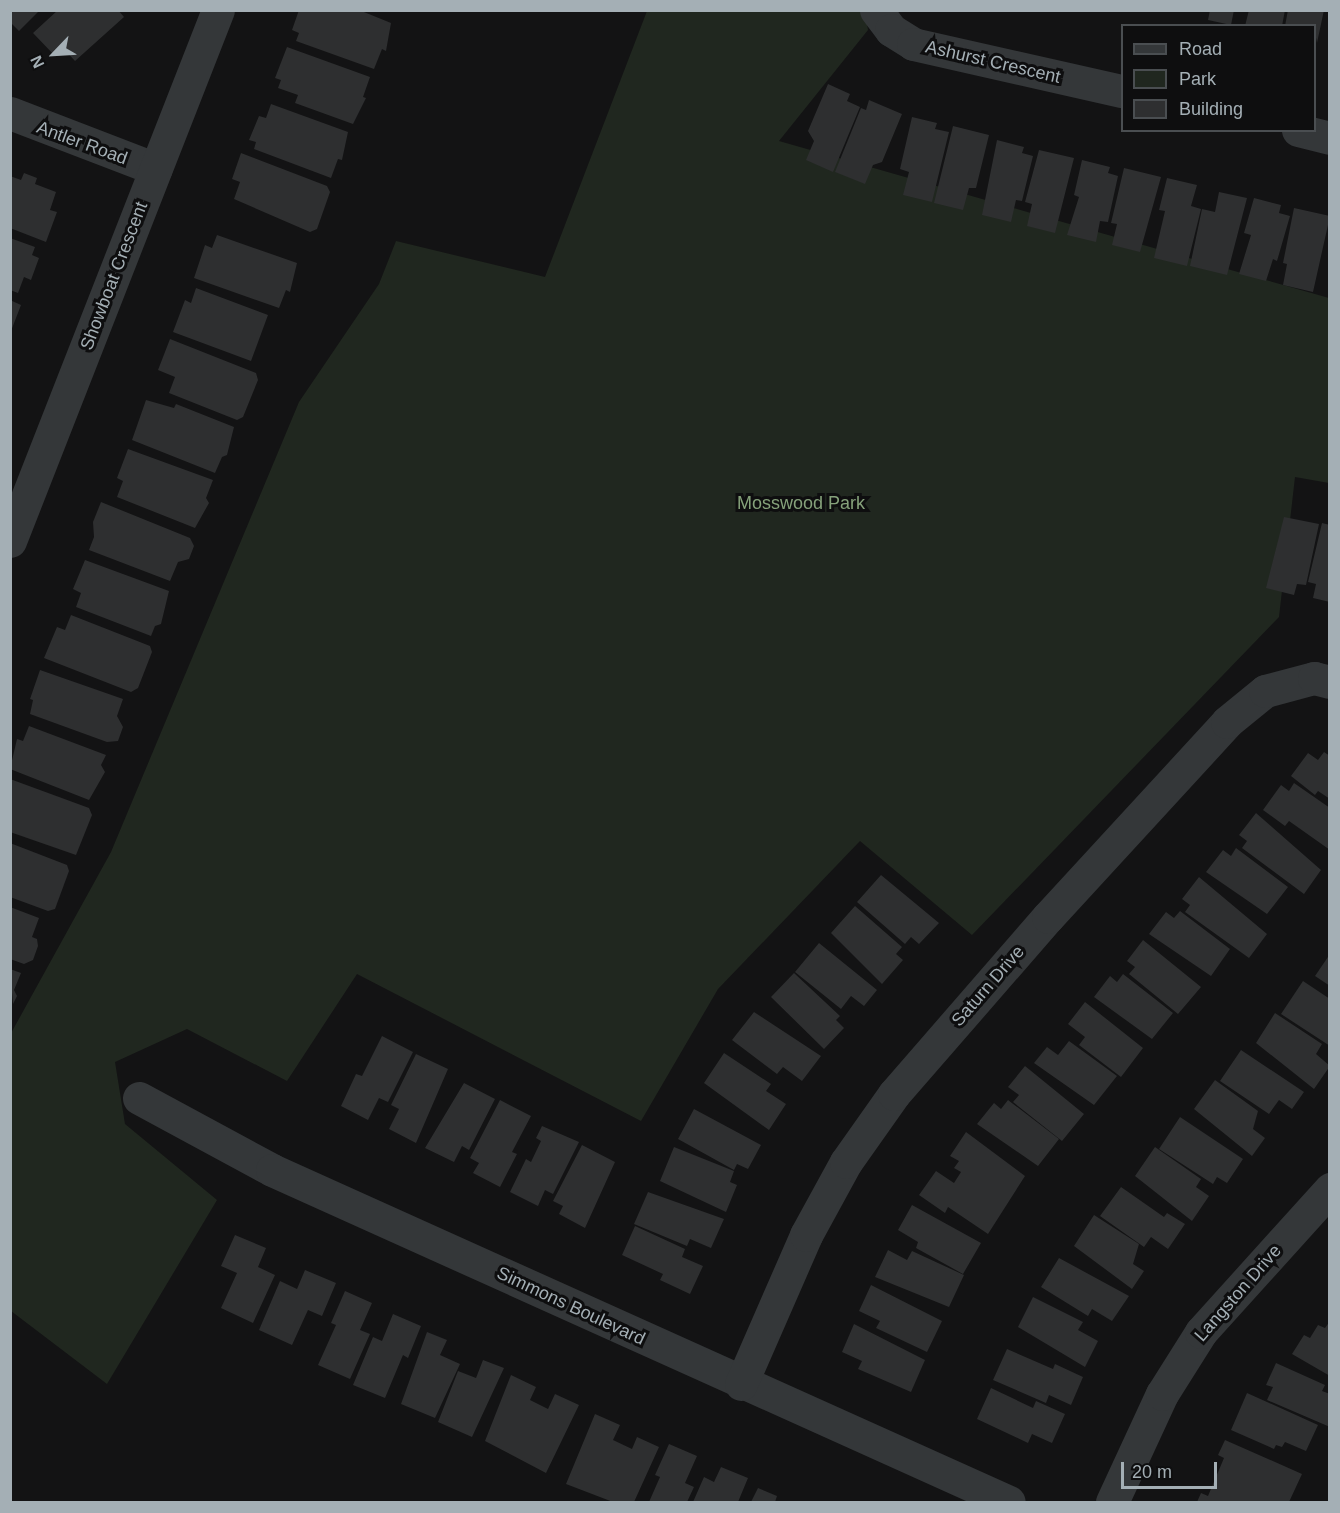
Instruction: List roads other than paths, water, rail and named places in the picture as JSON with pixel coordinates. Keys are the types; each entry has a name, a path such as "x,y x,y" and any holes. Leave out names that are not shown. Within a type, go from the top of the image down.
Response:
{"street":[{"name":"Showboat Crescent","path":"10,541 218,10"},
{"name":"Ashurst Crescent","path":"876,10 891,30 913,44 1121,91"},
{"name":"Antler Road","path":"10,113 156,169"},
{"path":"1306,132 1329,138"},
{"name":"Saturn Drive","path":"741,1384 806,1235 846,1162 894,1094 1048,917 1227,722 1265,691 1314,678 1329,682"},
{"name":"Simmons Boulevard","path":"138,1098 272,1170 741,1384 1009,1503"},
{"name":"Langston Drive","path":"1112,1503 1162,1394 1201,1332 1329,1189"}],"park label":[{"name":"Mosswood Park","path":"801,503"}]}
